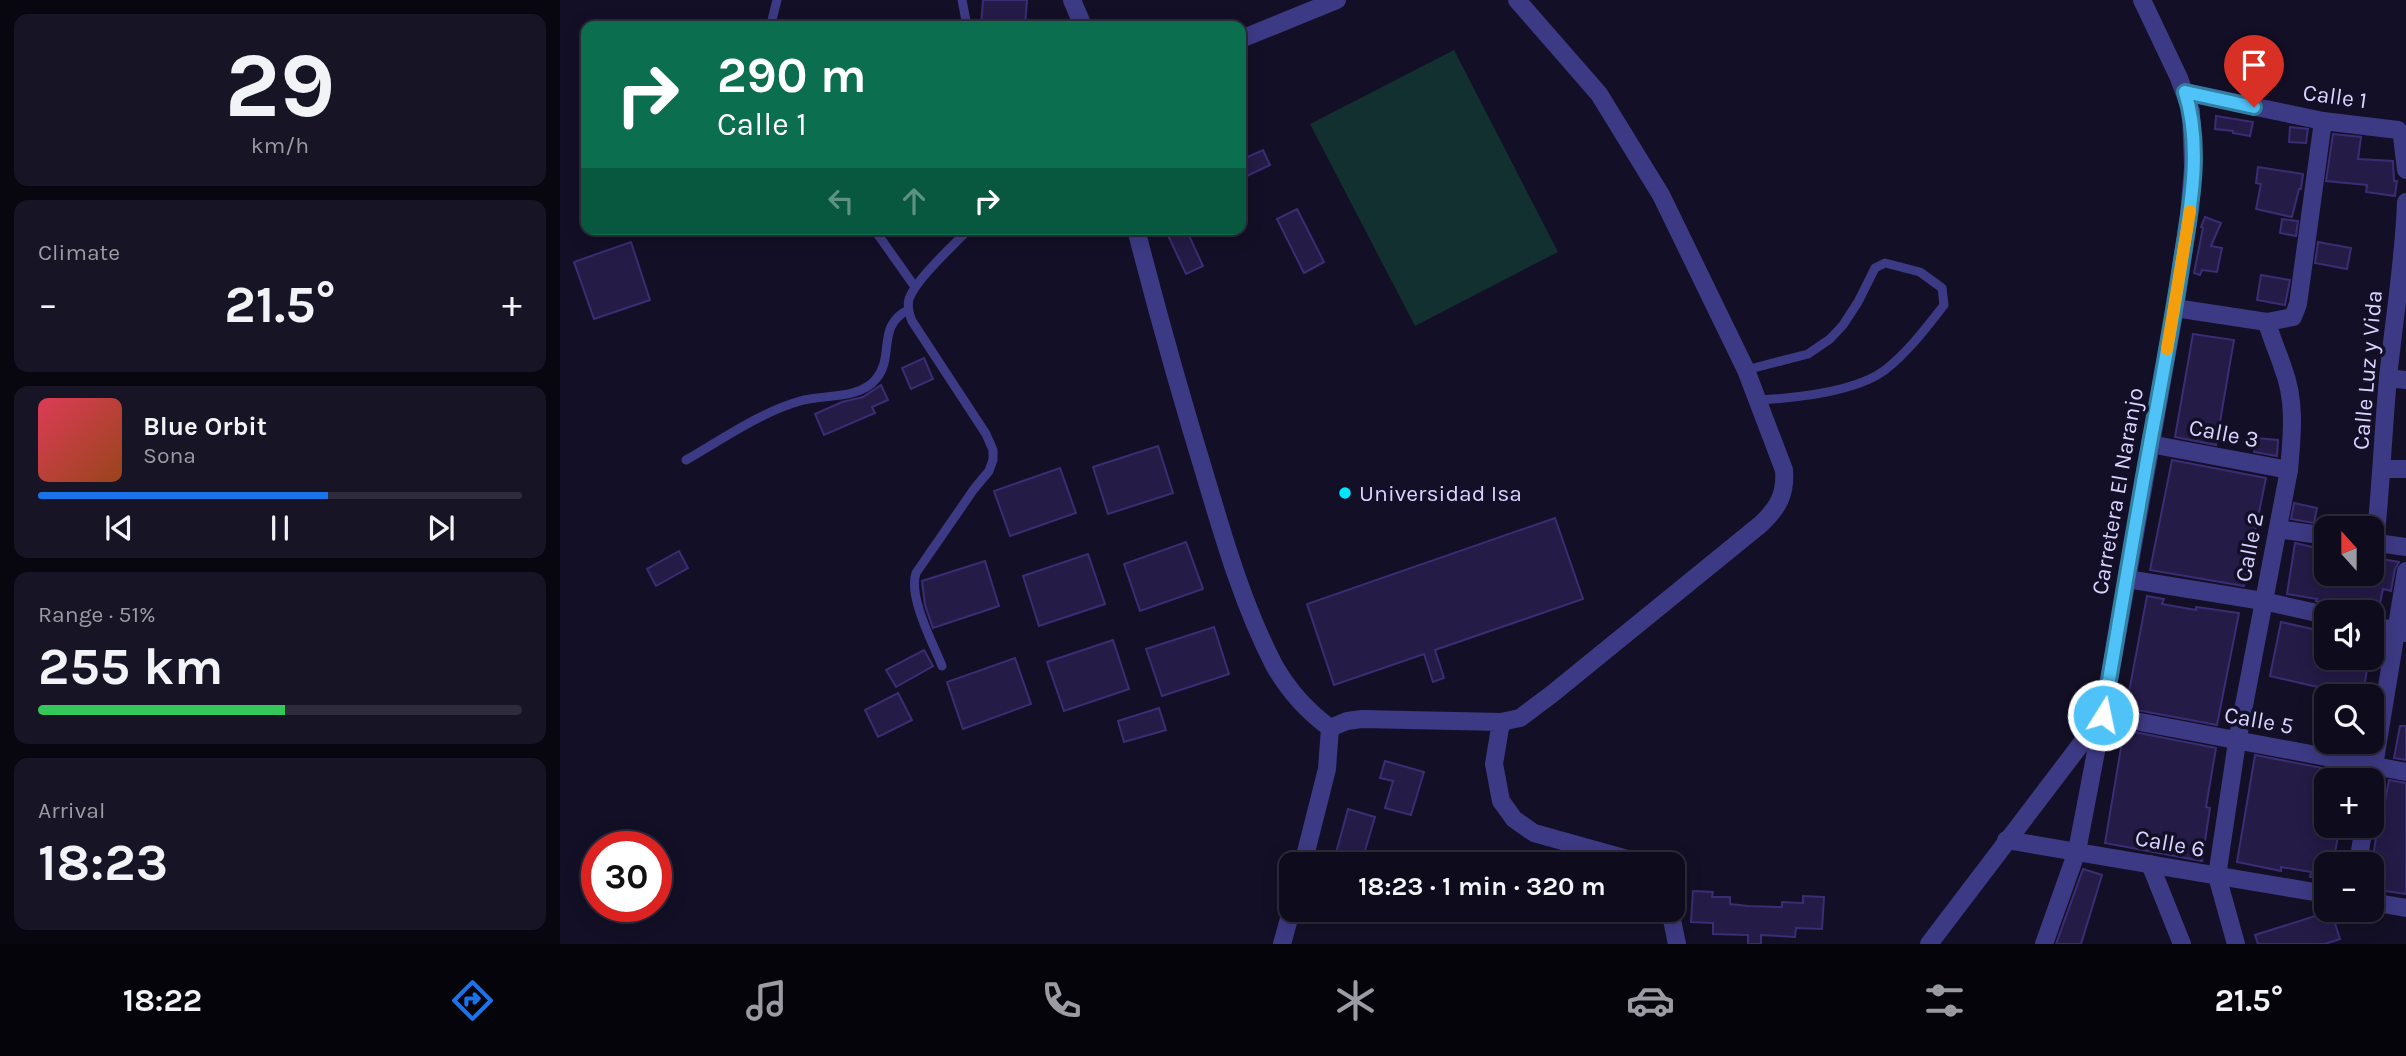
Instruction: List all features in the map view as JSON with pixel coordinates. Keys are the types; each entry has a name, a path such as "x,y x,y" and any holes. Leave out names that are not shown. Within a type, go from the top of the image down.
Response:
{"street":[{"path":"1072,0 1081,21"},
{"path":"1246,37 1338,0"},
{"path":"1330,728 1346,721 1362,719 1502,722 1520,718 1772,513 1783,493 1784,470 1759,400 1661,195 1599,94 1517,0"},
{"name":"Carretera El Naranjo","path":"1929,944 2103,715 2175,308 2189,216 2193,167 2193,122 2185,92 2142,0"},
{"name":"Calle 1","path":"2185,92 2323,121 2398,130 2402,136 2406,170"},
{"path":"2175,308 2267,322 2293,317 2298,304 2323,121"},
{"name":"Calle Luz y Vida","path":"2376,516 2397,379 2406,202"},
{"path":"1138,235 1177,386 1222,532 1256,626 1275,666 1292,692 1310,714 1330,728"},
{"name":"Calle 2","path":"2217,876 2237,742 2288,470 2293,425 2287,382 2267,322"},
{"name":"Calle 3","path":"2150,444 2288,470"},
{"path":"2382,469 2406,469"},
{"path":"2277,529 2314,534"},
{"path":"2384,544 2406,547"},
{"path":"2374,768 2402,632 2406,571"},
{"path":"2127,579 2263,601 2314,612"},
{"path":"2384,628 2402,632"},
{"path":"2045,944 2077,851 2103,715"},
{"name":"Calle 5","path":"2103,715 2237,742 2344,768"},
{"path":"1502,722 1494,764 1501,801 1514,820 1534,833 1602,852"},
{"path":"1306,852 1327,769 1330,728"},
{"name":"Calle 5","path":"2384,774 2406,772"},
{"name":"Calle 6","path":"2006,840 2314,892"},
{"path":"2150,864 2182,944"},
{"path":"2217,876 2236,944"},
{"path":"2384,904 2406,908"},
{"path":"1282,944 1288,922"},
{"path":"1672,922 1677,944"}],"lane":[{"path":"772,21 777,0"},
{"path":"962,0 966,21"},
{"path":"878,235 915,287"},
{"path":"942,666 915,595 914,581 916,573 989,471 993,450 986,434 912,321 908,301 915,287 963,235"},
{"path":"1746,370 1808,354 1830,339 1858,302 1875,268 1885,263 1920,272 1942,288 1944,305 1907,350 1883,372 1840,388 1783,399 1759,400"},
{"path":"685,460 783,406 864,388 876,380 883,367 892,321 908,310"}],"green space":[{"path":"1454,50 1558,252 1415,326 1310,124"}],"building":[{"path":"983,0 1027,0 1025,21 981,21"},
{"path":"2216,116 2253,122 2250,136 2215,129"},
{"path":"2290,127 2308,129 2306,143 2289,142"},
{"path":"2333,134 2361,137 2358,159 2393,161 2394,181 2397,181 2395,196 2366,192 2367,185 2326,181"},
{"path":"1263,150 1270,165 1246,177 1246,158"},
{"path":"2258,167 2303,174 2292,217 2256,209 2261,184 2256,183"},
{"path":"1297,209 1324,262 1304,273 1277,219"},
{"path":"2205,217 2221,223 2211,246 2222,248 2217,272 2202,270 2200,275 2194,273"},
{"path":"2282,219 2298,221 2296,236 2280,233"},
{"path":"1168,235 1189,235 1203,266 1186,274"},
{"path":"631,242 650,300 594,319 574,262"},
{"path":"2318,242 2351,248 2347,269 2315,263"},
{"path":"2261,275 2290,280 2285,305 2257,300"},
{"path":"2193,334 2234,340 2216,445 2175,437"},
{"path":"924,358 933,379 911,389 902,368"},
{"path":"881,385 888,400 872,407 875,413 824,435 815,414 842,402 863,397"},
{"path":"2256,438 2278,440 2277,456 2254,452"},
{"path":"1158,446 1173,493 1108,514 1093,467"},
{"path":"2172,460 2266,478 2244,586 2150,570"},
{"path":"1060,468 1076,513 1010,536 994,491"},
{"path":"2294,503 2317,508 2314,523 2291,519"},
{"path":"1555,518 1583,599 1435,650 1444,678 1433,682 1424,654 1334,685 1307,604"},
{"path":"1186,542 1203,589 1140,611 1124,564"},
{"path":"2295,543 2314,547 2314,586 2384,586 2384,559 2399,562 2391,591 2383,589 2381,600 2316,600 2287,594"},
{"path":"679,551 688,568 656,586 647,569"},
{"path":"1088,554 1105,604 1039,626 1023,576"},
{"path":"985,561 999,606 933,628 925,605 922,581"},
{"path":"2147,596 2164,599 2162,604 2239,613 2217,725 2126,708"},
{"path":"2281,622 2314,629 2314,670 2367,670 2365,684 2314,684 2314,686 2270,676"},
{"path":"1214,627 1229,674 1162,696 1146,649"},
{"path":"1113,640 1129,689 1064,711 1047,662"},
{"path":"924,650 933,666 896,687 886,670"},
{"path":"1015,658 1031,704 963,729 947,682"},
{"path":"898,693 912,720 878,737 865,710"},
{"path":"1159,708 1166,730 1124,742 1118,721"},
{"path":"2400,726 2406,726 2406,760 2394,758"},
{"path":"2124,730 2216,748 2206,807 2210,808 2202,861 2105,843"},
{"path":"2255,755 2322,768 2314,768 2314,838 2338,838 2335,852 2314,852 2314,878 2310,877 2311,872 2281,867 2281,871 2237,862"},
{"path":"1385,761 1424,772 1411,815 1385,808 1393,781 1380,778"},
{"path":"2389,780 2406,783 2406,894 2384,891 2384,852 2374,852 2376,838 2384,838 2384,806"},
{"path":"1348,809 1375,817 1365,852 1336,852"},
{"path":"2083,869 2102,875 2081,944 2056,944"},
{"path":"1693,891 1713,892 1712,897 1730,897 1730,904 1748,906 1782,907 1782,902 1803,903 1803,896 1824,897 1822,929 1796,928 1795,937 1761,935 1761,944 1748,944 1748,935 1713,934 1713,923 1691,922"},
{"path":"2314,916 2314,922 2335,922 2340,939 2325,944 2258,944 2255,935"}],"slow traffic":[{"path":"2167,349 2190,211"}],"place":[{"name":"Universidad Isa","path":"1345,493"}],"route":[{"path":"2103,715 2189,216 2193,122 2185,92 2254,107"}]}
